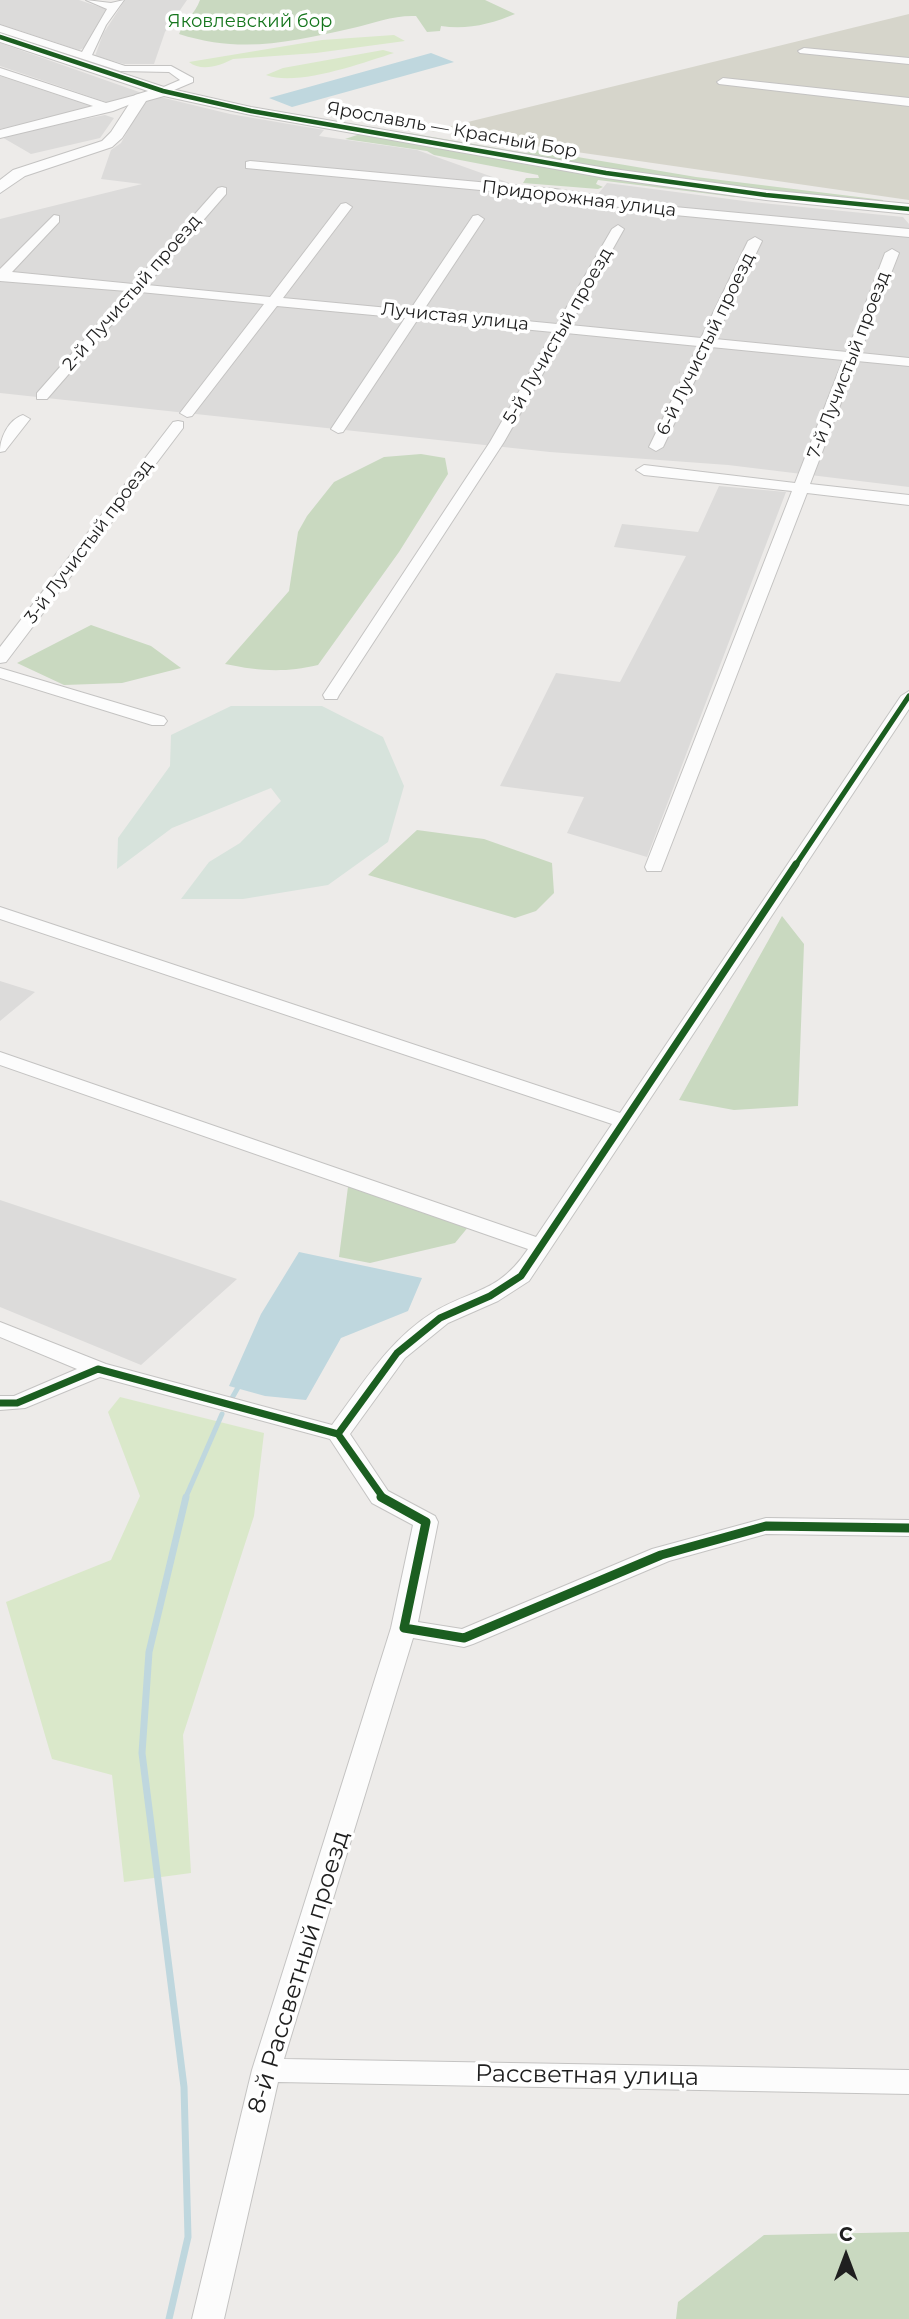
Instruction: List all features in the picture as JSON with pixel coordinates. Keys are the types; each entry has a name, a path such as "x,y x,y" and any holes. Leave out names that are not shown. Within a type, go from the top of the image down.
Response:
{"street":[{"path":"86,56 116,4 91,0"},
{"path":"0,28 124,69 171,69 190,80 109,108 0,134"},
{"name":"Ярославль — Красный Бор","path":"0,37 163,91 251,111 606,173 765,195 909,209"},
{"path":"804,51 909,61"},
{"path":"0,71 109,108"},
{"path":"723,82 909,102"},
{"path":"0,188 27,170 107,144 140,98"},
{"name":"Придорожная улица","path":"250,165 555,193 664,210 909,233"},
{"name":"2-й Лучистый проезд","path":"42,396 222,191"},
{"name":"3-й Лучистый проезд","path":"0,659 346,207"},
{"path":"0,276 54,219"},
{"path":"338,429 478,219"},
{"name":"5-й Лучистый проезд","path":"331,695 497,442 618,229"},
{"name":"6-й Лучистый проезд","path":"656,447 755,242"},
{"name":"7-й Лучистый проезд","path":"654,867 892,253"},
{"name":"Лучистая улица","path":"0,276 276,299 909,362"},
{"path":"0,448 23,419"},
{"path":"644,470 803,483 909,500"},
{"path":"0,673 158,721"},
{"path":"0,1329 98,1369 338,1434 397,1353 440,1318 490,1296 521,1276 909,696"},
{"path":"0,913 623,1121"},
{"path":"0,1058 540,1246"},
{"path":"0,1403 17,1404 98,1369"},
{"name":"8-й Рассветный проезд","path":"208,2319 266,2070 404,1628 426,1522 380,1497 338,1434"},
{"path":"404,1628 464,1638 661,1555 766,1526 909,1528"},
{"name":"Рассветная улица","path":"266,2070 909,2082"}],"shaded area":[{"path":"0,0 79,0 106,9 84,48 79,50 0,24"},
{"path":"125,0 187,0 165,32 154,64 124,64 95,56 103,34"},
{"path":"909,14 909,200 431,131"},
{"path":"0,43 142,93 112,104 0,66"},
{"path":"0,76 90,106 90,110 0,129"},
{"path":"156,96 230,114 324,130 319,136 417,150 515,185 598,194 607,183 752,202 903,217 909,224 909,487 728,465 550,452 0,393 0,219 142,184 101,179 111,150 121,143 145,99"},
{"path":"105,115 114,118 100,138 31,154 0,136"},
{"path":"719,486 786,492 647,857 567,833 584,797 500,786 556,673 620,682 686,556 614,547 622,524 698,532"},
{"path":"231,706 322,706 383,737 404,786 388,842 328,885 243,899 181,899 209,862 240,843 281,801 271,788 172,828 117,869 118,838 170,766 171,735"},
{"path":"0,981 35,992 0,1021"},
{"path":"0,1200 237,1279 141,1365 0,1307"}],"green space":[{"name":"Яковлевский бор","path":"200,0 485,0 515,14 479,25 441,26 440,31 427,32 416,16 400,17 308,38 245,45 202,40 179,34"},
{"path":"394,35 405,41 316,53 233,59 211,67 199,67 189,62 322,40"},
{"path":"383,50 394,53 312,76 279,78 266,75 283,68"},
{"path":"409,133 526,153 536,150 696,177 883,200 884,203 712,186 406,135"},
{"path":"357,135 374,135 736,194 735,197 598,180 596,184 603,187 598,189 523,183 526,178 539,178 538,175 434,155 427,151 345,139"},
{"path":"421,454 445,458 448,474 399,552 318,665 272,670 225,664 289,591 298,532 334,482 384,457"},
{"path":"91,625 151,646 181,668 122,683 64,685 17,663"},
{"path":"417,830 484,839 552,863 554,893 536,911 515,918 368,875"},
{"path":"782,916 804,944 798,1106 734,1110 679,1100"},
{"path":"349,1179 469,1226 455,1243 370,1263 339,1257"},
{"path":"120,1397 264,1433 254,1516 183,1735 191,1873 124,1882 112,1775 52,1759 6,1602 111,1560 140,1496 108,1412"},
{"path":"909,2232 909,2319 676,2319 678,2302 764,2235"}],"water":[{"path":"431,53 454,62 292,107 269,98"},
{"path":"299,1252 422,1278 408,1311 341,1338 306,1400 265,1396 229,1386 261,1314"}],"waterway":[{"path":"232,1398 240,1384"},
{"path":"185,1499 222,1414"},
{"path":"169,2319 188,2237 184,2087 142,1753 149,1652 186,1497"}],"cycle path":[{"path":"0,37 163,91 251,111 606,173 766,195 909,209"},
{"path":"338,1434 397,1353 440,1318 490,1296 521,1276 909,696"},
{"path":"0,1403 17,1403 98,1369 338,1434 380,1497 426,1522 404,1628 464,1638 661,1555 766,1526 909,1528"}]}
